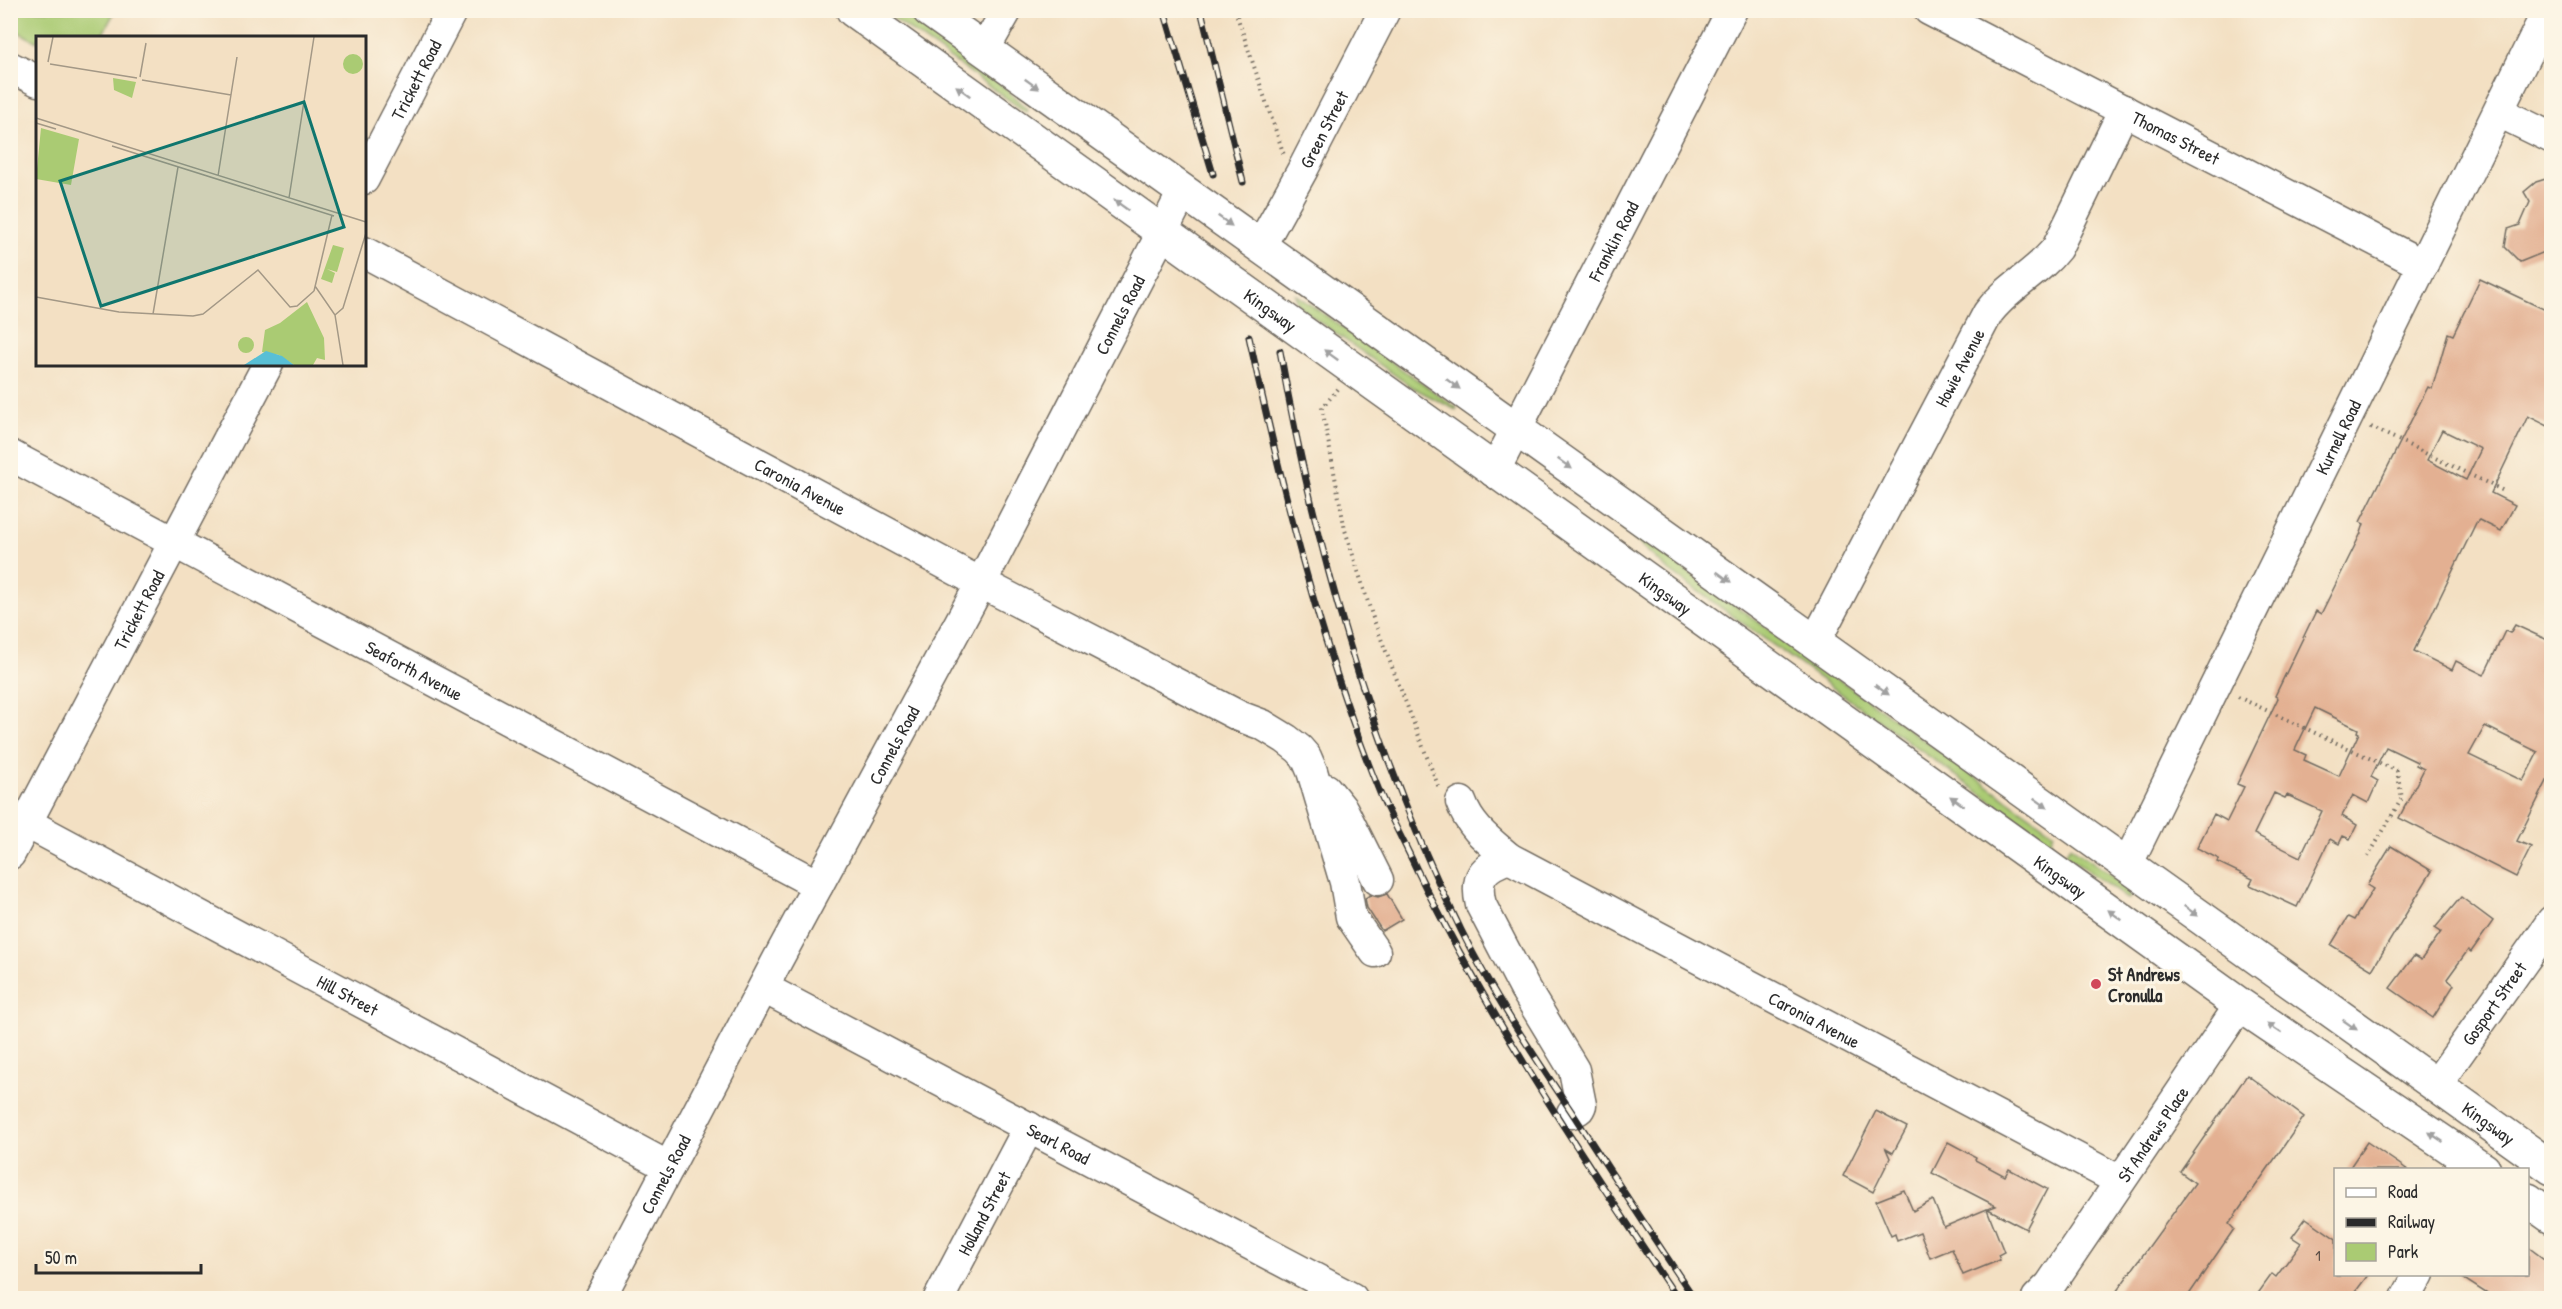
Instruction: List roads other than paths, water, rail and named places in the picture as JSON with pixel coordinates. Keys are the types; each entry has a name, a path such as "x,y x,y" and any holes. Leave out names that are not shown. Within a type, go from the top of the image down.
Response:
{"main road":[{"name":"Kingsway","path":"852,10 2240,1005 2479,1168"},
{"name":"Kingsway","path":"929,10 2552,1168"},
{"name":"St Andrews Place","path":"2240,1005 2268,967"},
{"path":"2479,1168 2498,1129"},
{"path":"2529,1201 2552,1217"}],"street":[{"name":"Trickett Road","path":"366,175 452,10"},
{"path":"984,50 1007,10"},
{"name":"Green Street","path":"1260,247 1385,10"},
{"name":"Franklin Road","path":"1494,472 1732,10"},
{"name":"Thomas Street","path":"1929,10 2423,265"},
{"name":"Kurnell Road","path":"2127,865 2548,10"},
{"path":"10,67 36,80"},
{"name":"Howie Avenue","path":"1815,642 1988,313 2006,292 2042,266 2057,248 2124,110"},
{"path":"2499,112 2552,138"},
{"name":"Connels Road","path":"600,1299 818,885 981,583 1183,192"},
{"name":"Caronia Avenue","path":"366,253 981,583 1239,716 1263,725 1299,748 1312,771"},
{"name":"Trickett Road","path":"10,854 267,366"},
{"name":"Seaforth Avenue","path":"10,454 818,885"},
{"path":"1312,771 1343,810 1378,880"},
{"path":"1312,771 1345,882 1351,917 1375,952"},
{"name":"Caronia Avenue","path":"1461,802 1467,819 1475,829 1509,858 2121,1181"},
{"name":"Hill Street","path":"27,823 669,1167"},
{"path":"1509,858 1493,864 1484,871 1478,892 1480,905 1525,989 1574,1071 1581,1105 1572,1113"},
{"name":"Gosport Street","path":"2436,1085 2552,921"},
{"name":"Searl Road","path":"764,988 1352,1299"},
{"name":"St Andrews Place","path":"2037,1299 2050,1285 2240,1005"},
{"name":"Holland Street","path":"939,1299 1029,1127"}],"railway":[{"path":"1164,10 1213,174"},
{"path":"1201,10 1243,182"},
{"path":"1249,337 1275,453 1321,625 1339,682 1384,803 1475,981 1573,1141 1677,1298"},
{"path":"1280,351 1311,500 1350,647 1400,791 1429,861 1473,954 1500,1001 1694,1298"}],"place":[{"name":"St Andrews Cronulla","path":"2096,984"}]}
